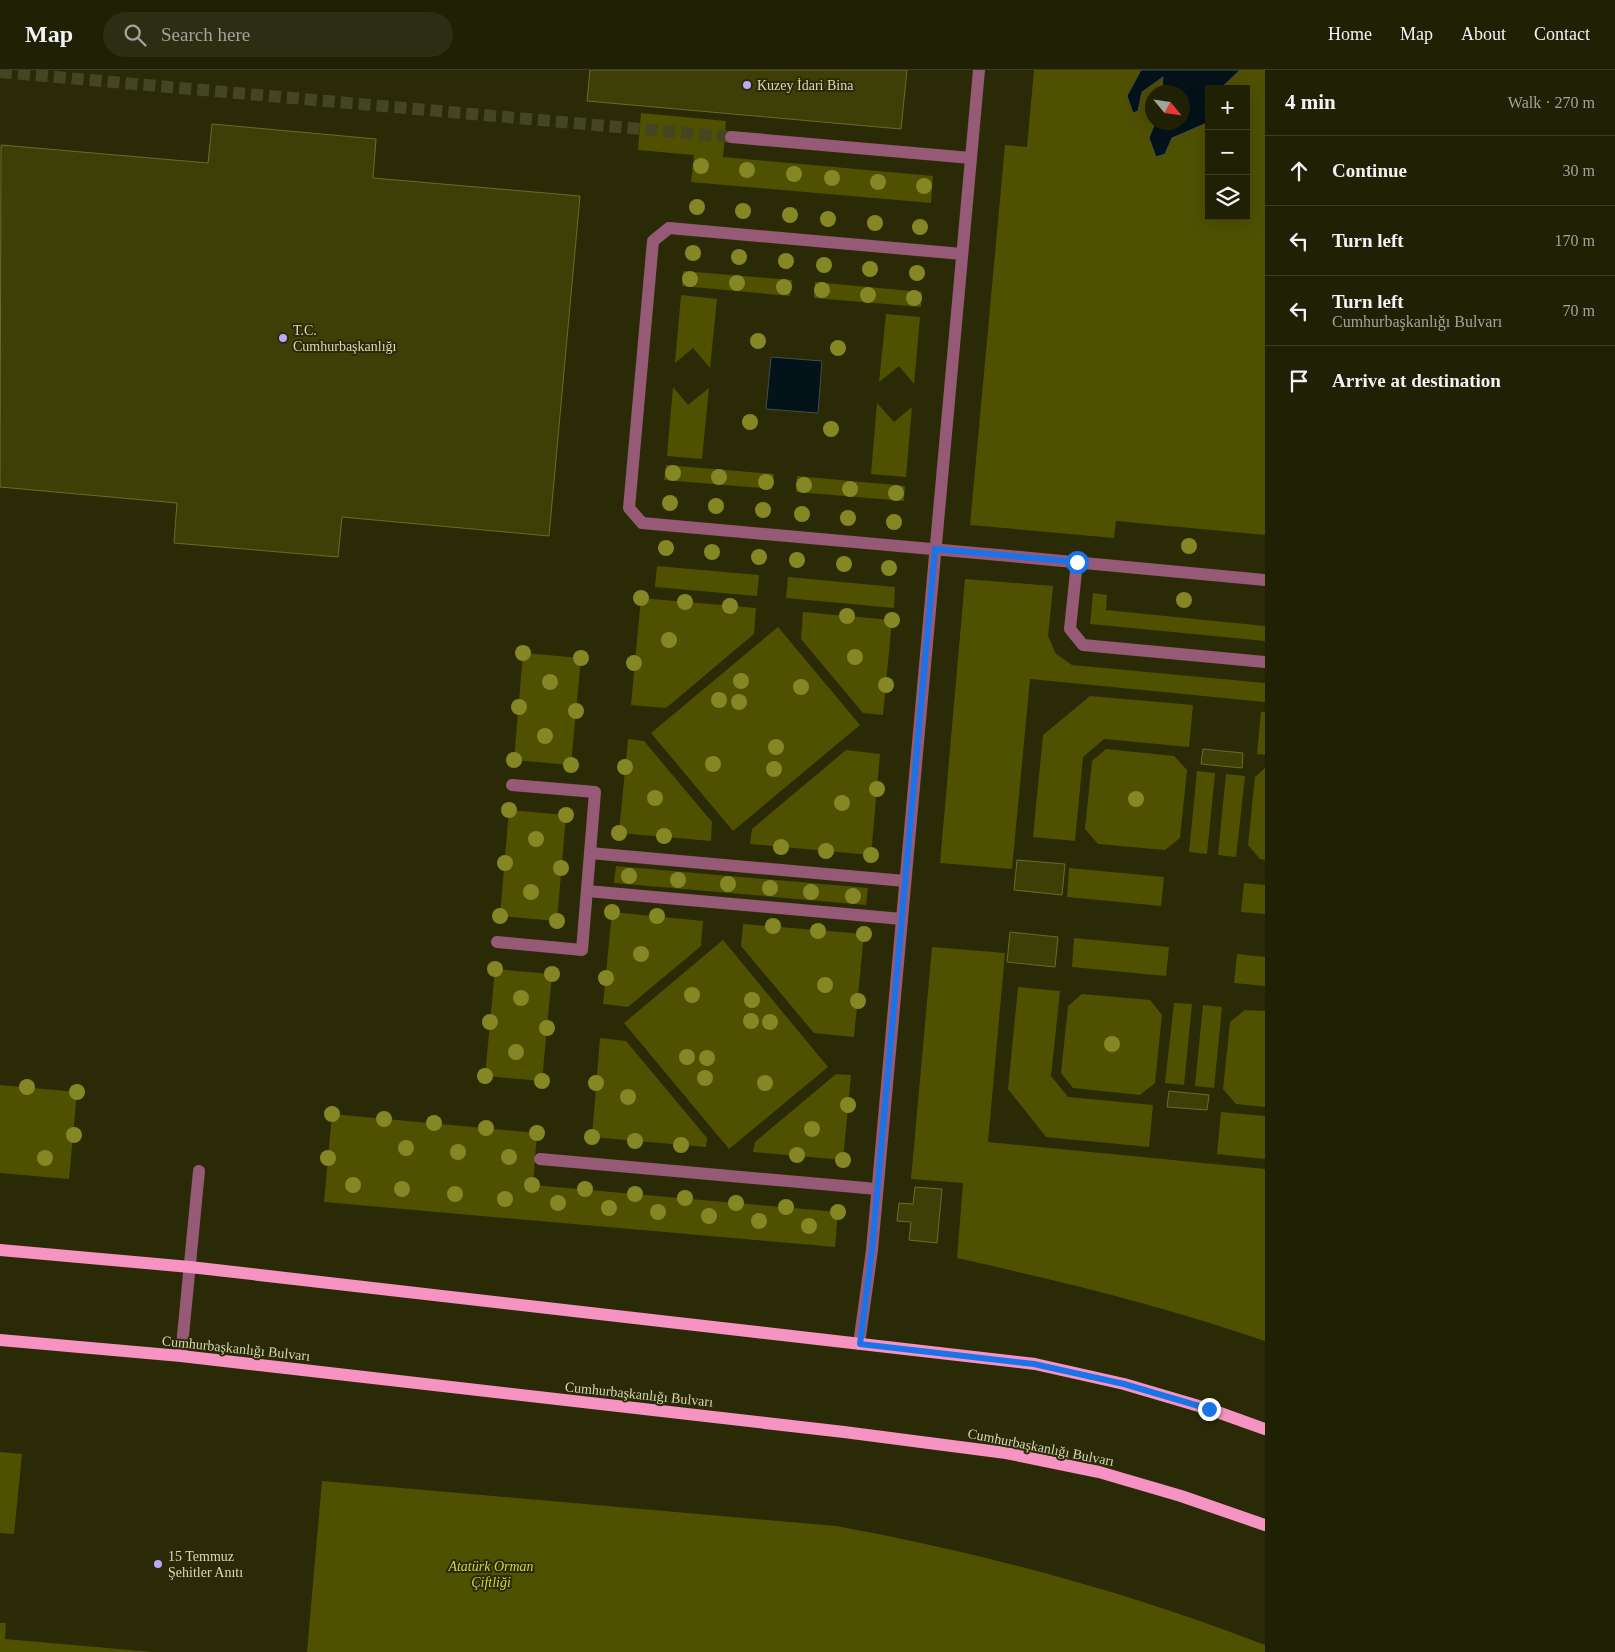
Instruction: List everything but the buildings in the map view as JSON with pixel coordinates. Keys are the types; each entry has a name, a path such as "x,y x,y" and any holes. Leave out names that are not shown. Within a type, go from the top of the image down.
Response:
{"main road":[{"path":"0,1250 190,1267 1034,1364 1124,1384 1209,1409 1265,1429"},
{"name":"Cumhurbaşkanlığı Bulvarı","path":"0,1340 182,1356 844,1432 1006,1453 1099,1472 1181,1496 1265,1526"}],"lane":[{"path":"860,1344 872,1250 979,70"},
{"path":"731,137 971,158"},
{"path":"962,254 669,228 653,241 629,508 642,524 1265,580"},
{"path":"1077,562 1070,629 1083,645 1265,662"},
{"path":"497,942 582,950 596,792 512,785"},
{"path":"590,853 905,881"},
{"path":"587,891 902,919"},
{"path":"540,1160 877,1189"},
{"path":"182,1356 199,1171"}],"green space":[{"path":"1034,70 1265,70 1265,535 1116,521 1114,538 970,525 1005,145 1027,147"},
{"path":"641,113 726,121 723,157 933,176 931,203 691,182 694,155 638,150"},
{"path":"683,271 792,280 790,296 682,286"},
{"path":"815,282 922,292 921,307 814,298"},
{"path":"681,295 717,299 710,368 693,348 675,363"},
{"path":"886,314 920,317 914,384 899,366 879,382"},
{"path":"673,387 688,405 709,388 702,459 667,456"},
{"path":"877,403 894,422 912,407 906,477 871,474"},
{"path":"666,465 774,474 772,489 664,480"},
{"path":"797,476 905,486 904,501 796,492"},
{"path":"657,566 759,575 757,596 655,587"},
{"path":"788,577 895,587 894,608 786,598"},
{"path":"965,579 1053,586 1048,636 1056,654 1072,665 1265,683 1265,702 1030,679 1012,869 940,863"},
{"path":"1093,593 1107,595 1106,610 1265,626 1265,641 1090,624"},
{"path":"641,598 756,608 754,634 666,708 631,705"},
{"path":"803,612 892,620 883,715 863,713 801,639"},
{"path":"778,627 860,725 733,831 651,733"},
{"path":"523,653 581,658 571,765 514,760"},
{"path":"1090,696 1193,705 1189,747 1104,739 1083,757 1075,841 1033,837 1043,735"},
{"path":"1261,712 1265,712 1265,755 1257,754"},
{"path":"628,739 644,741 712,822 711,841 619,833"},
{"path":"1106,749 1174,756 1187,770 1180,838 1165,850 1098,844 1085,829 1092,761"},
{"path":"846,750 880,754 871,855 750,844 752,829"},
{"path":"1265,768 1265,860 1260,859 1248,845 1255,777"},
{"path":"1197,771 1215,773 1207,854 1189,852"},
{"path":"1226,774 1245,776 1236,857 1218,855"},
{"path":"509,810 566,815 557,921 500,916"},
{"path":"616,866 868,888 866,905 614,883"},
{"path":"1069,868 1164,877 1161,906 1067,897"},
{"path":"1244,883 1265,885 1265,914 1241,912"},
{"path":"612,912 703,921 701,946 628,1007 603,1004"},
{"path":"743,924 864,934 854,1037 814,1033 741,946"},
{"path":"1074,938 1169,947 1166,976 1072,967"},
{"path":"723,940 828,1067 729,1149 624,1023"},
{"path":"932,947 1005,953 988,1142 1265,1169 1265,1341 1189,1316 1112,1295 957,1258 963,1183 911,1179"},
{"path":"1237,954 1265,957 1265,986 1234,983"},
{"path":"495,969 552,974 542,1081 485,1076"},
{"path":"1018,987 1060,991 1051,1076 1068,1097 1153,1105 1149,1147 1046,1137 1008,1089"},
{"path":"1082,994 1150,1000 1162,1015 1155,1083 1140,1095 1073,1088 1061,1073 1068,1006"},
{"path":"1174,1003 1192,1004 1184,1085 1165,1083"},
{"path":"1203,1005 1222,1007 1214,1088 1195,1086"},
{"path":"1245,1010 1265,1011 1265,1107 1236,1104 1223,1089 1230,1022"},
{"path":"600,1038 626,1041 707,1138 706,1147 592,1137"},
{"path":"836,1074 851,1075 843,1160 753,1152 755,1142"},
{"path":"0,1085 77,1092 69,1179 0,1173"},
{"path":"1221,1112 1265,1116 1265,1159 1217,1154"},
{"path":"332,1114 537,1133 533,1185 838,1212 835,1247 324,1202"},
{"path":"0,1452 22,1454 14,1534 0,1533"},
{"name":"Atatürk Orman Çiftliği","path":"322,1481 836,1526 945,1548 1054,1575 1213,1625 1265,1645 1265,1652 307,1652"},
{"path":"0,1623 6,1623 5,1639 153,1652 0,1652"}],"shaded area":[{"path":"1141,70 1240,70 1224,85 1205,85 1205,124 1172,138 1165,154 1156,157 1149,138 1152,130 1190,130 1190,85 1162,85 1163,77 1152,85 1145,85 1138,111 1133,113 1127,96"},
{"path":"771,357 822,361 818,413 766,409"}],"tunnel":[{"path":"0,72 731,137"}],"place":[{"name":"Kuzey İdari Bina","path":"747,85"},
{"name":"T.C. Cumhurbaşkanlığı","path":"283,338"},
{"name":"15 Temmuz Şehitler Anıtı","path":"158,1564"}],"route":[{"path":"1077,562 935,549 872,1250 860,1344 1034,1364 1124,1384 1209,1409"}]}
